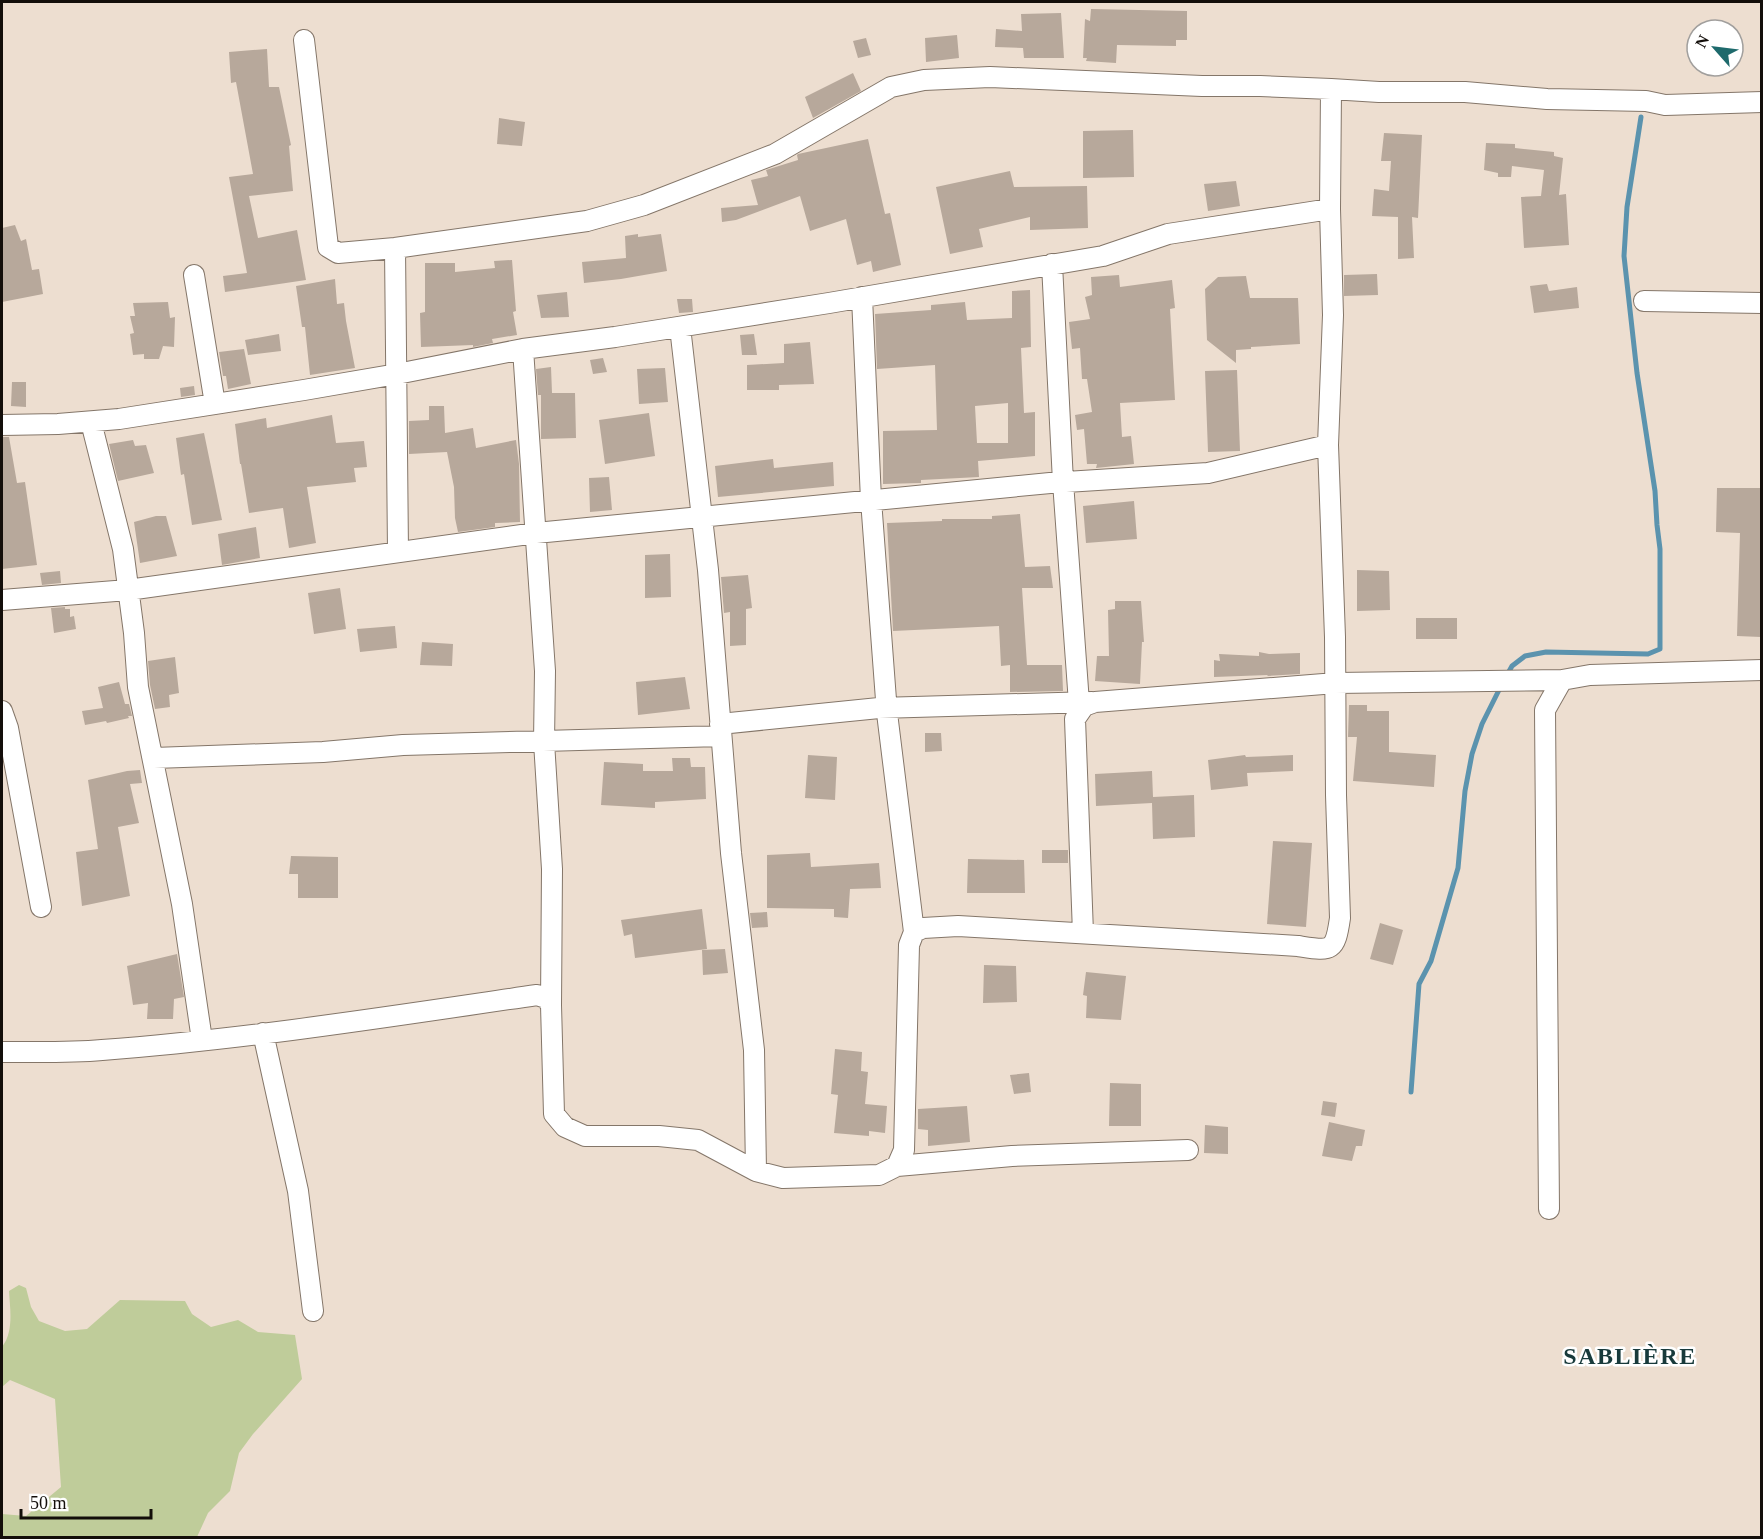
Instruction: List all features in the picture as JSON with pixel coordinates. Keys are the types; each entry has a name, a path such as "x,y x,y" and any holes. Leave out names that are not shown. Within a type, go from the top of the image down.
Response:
{"street":[{"path":"304,40 328,247 338,253 395,248 587,221 644,205 775,154 891,87 924,80 990,77 1378,92 1465,92 1547,99 1646,101 1665,105 1761,102"},
{"path":"914,932 922,928 958,926 1298,946 1324,950 1334,945 1340,918 1336,683 1328,445 1333,315 1330,209 1331,89"},
{"path":"2,425 91,422 215,404 397,374 523,350 680,327 1103,256 1168,234 1330,209"},
{"path":"395,248 398,552"},
{"path":"1052,264 1063,482 1087,702 1075,719 1083,933"},
{"path":"194,275 215,404"},
{"path":"862,297 871,500 886,707 914,932 909,945 904,1150 897,1166"},
{"path":"1644,301 1761,303"},
{"path":"680,327 701,517 731,853 754,1050 756,1171"},
{"path":"523,350 545,671 544,742 552,869 551,1005 554,1114 565,1127 585,1136 659,1136 698,1140 756,1171 783,1178 879,1175 897,1166 1012,1156 1188,1150"},
{"path":"91,422 123,549 134,633 138,687 182,904 202,1040"},
{"path":"2,600 128,590 536,533 1063,482 1208,473 1328,445"},
{"path":"154,758 323,752 403,745 544,742 721,730 886,707 1087,702 1336,683 1562,680 1590,675 1761,670"},
{"path":"1549,1209 1545,710 1562,680"},
{"path":"2,711 8,728 40,907"},
{"path":"2,1052 100,1051 262,1033 537,995 546,998 551,1005"},
{"path":"262,1033 298,1191 314,1311"}],"green space":[{"path":"19,1285 26,1288 31,1307 39,1321 65,1331 87,1329 120,1300 185,1301 192,1314 211,1327 238,1320 258,1332 295,1335 302,1379 239,1453 230,1491 208,1513 197,1537 2,1537 2,1514 26,1516 61,1487 55,1399 10,1380 2,1387 2,1347 6,1341 10,1320 9,1291"}],"building":[{"path":"1091,9 1187,11 1187,40 1176,40 1176,46 1117,45 1116,63 1086,61 1087,58 1083,58 1085,19 1090,21"},
{"path":"1061,13 1064,58 1024,58 1023,48 995,47 996,29 1022,31 1021,14"},
{"path":"957,35 959,58 926,62 925,38"},
{"path":"866,38 871,55 858,58 853,41"},
{"path":"267,49 269,87 279,87 291,145 289,146 293,191 249,196 258,238 297,230 306,280 225,292 223,276 247,273 229,177 253,174 236,82 231,83 229,52"},
{"path":"853,73 861,91 813,118 805,97"},
{"path":"499,118 525,122 522,146 497,144"},
{"path":"1133,130 1134,177 1083,178 1083,131"},
{"path":"1384,133 1422,135 1418,218 1412,217 1414,258 1398,259 1398,217 1372,216 1374,189 1389,191 1391,161 1381,161"},
{"path":"868,139 885,214 890,213 901,265 873,272 871,261 857,265 846,219 810,231 800,196 736,220 722,222 721,208 758,205 751,180 768,176 766,170 798,160 798,154"},
{"path":"1486,143 1515,144 1515,148 1554,152 1554,156 1563,158 1559,195 1566,194 1569,245 1524,248 1521,197 1541,196 1544,170 1512,166 1511,177 1498,177 1498,173 1484,170"},
{"path":"1010,171 1014,187 1087,186 1088,228 1030,230 1030,217 979,229 983,247 950,254 936,187"},
{"path":"1236,181 1240,206 1208,211 1204,184"},
{"path":"15,225 21,241 26,239 32,270 39,269 43,294 2,302 2,228"},
{"path":"638,234 638,237 661,234 667,271 584,283 582,262 626,258 625,236"},
{"path":"512,260 516,311 513,312 517,335 492,339 493,343 473,347 473,345 421,347 420,313 425,312 425,263 455,263 455,272 495,268 494,261"},
{"path":"1377,274 1378,295 1344,296 1344,275"},
{"path":"1119,275 1120,287 1172,280 1175,308 1170,309 1175,400 1120,403 1122,437 1131,436 1134,464 1096,468 1097,464 1087,464 1084,429 1077,430 1075,415 1092,412 1087,379 1082,379 1080,348 1072,349 1069,322 1090,319 1085,297 1092,295 1091,277"},
{"path":"1246,276 1250,298 1298,298 1300,344 1236,350 1236,363 1207,340 1205,289 1218,277"},
{"path":"335,279 337,304 344,303 355,368 310,375 305,327 302,327 296,286"},
{"path":"1547,284 1549,291 1577,287 1579,308 1534,313 1530,286"},
{"path":"1030,290 1031,347 1021,348 1024,413 1035,412 1035,456 978,461 979,477 883,484 883,431 937,430 935,365 877,369 875,314 931,310 931,305 965,302 967,320 1012,318 1012,291","holes":["1008,403 1008,443 977,443 975,406"]},
{"path":"567,292 569,317 541,318 537,295"},
{"path":"677,299 692,299 693,312 679,313"},
{"path":"168,302 170,318 175,317 174,347 163,346 159,359 144,359 144,354 133,355 130,334 134,333 130,316 135,316 133,303"},
{"path":"279,334 281,351 248,355 245,340"},
{"path":"754,334 757,355 742,355 740,335"},
{"path":"810,342 814,384 779,385 779,390 747,390 747,365 784,363 784,344"},
{"path":"244,349 251,384 228,389 219,352"},
{"path":"603,358 607,372 593,374 590,360"},
{"path":"551,367 552,393 575,393 576,438 541,439 541,395 538,395 536,369"},
{"path":"665,368 668,402 639,404 637,369"},
{"path":"1237,370 1240,451 1208,452 1205,371"},
{"path":"12,382 26,382 26,407 11,406"},
{"path":"194,386 195,395 181,397 180,388"},
{"path":"429,406 444,406 445,433 473,428 476,448 516,440 519,464 520,522 495,523 495,527 458,532 454,487 447,452 409,454 409,421 429,420"},
{"path":"649,413 655,456 605,464 599,420"},
{"path":"332,415 336,443 364,441 367,467 354,468 356,482 307,487 316,543 289,548 283,508 249,513 235,424 266,418 267,428"},
{"path":"204,433 222,520 192,525 176,438"},
{"path":"2,437 9,437 17,483 25,482 37,565 2,569"},
{"path":"133,440 135,446 146,445 154,473 118,481 109,444"},
{"path":"773,459 774,468 833,462 834,486 718,497 715,466"},
{"path":"609,477 612,510 590,512 589,478"},
{"path":"1717,488 1761,488 1761,637 1737,636 1740,533 1716,532"},
{"path":"1134,501 1137,539 1086,543 1083,506"},
{"path":"1020,514 1025,567 1050,566 1053,588 1022,588 1027,665 1062,665 1063,691 1010,692 1010,665 1001,666 999,626 893,631 887,523 942,521 942,519 992,519 992,516"},
{"path":"156,516 166,516 177,556 140,563 134,522"},
{"path":"256,527 260,558 222,565 218,534"},
{"path":"670,554 671,597 645,598 645,555"},
{"path":"1357,570 1389,571 1390,610 1357,611"},
{"path":"60,571 61,583 42,585 40,573"},
{"path":"748,575 752,608 746,609 746,645 730,646 730,612 724,613 721,577"},
{"path":"340,588 346,629 314,634 308,593"},
{"path":"1115,601 1141,601 1144,642 1142,642 1140,684 1095,681 1097,656 1109,656 1108,610 1115,609"},
{"path":"65,607 65,609 70,609 70,617 74,616 76,629 54,633 51,608"},
{"path":"1416,618 1457,618 1457,639 1416,639"},
{"path":"395,626 397,648 360,652 357,629"},
{"path":"422,642 453,644 452,666 420,665"},
{"path":"1259,652 1300,653 1300,674 1214,677 1214,660 1220,661 1219,654 1259,656"},
{"path":"175,657 179,693 169,695 170,707 155,709 148,661"},
{"path":"685,677 690,709 638,715 636,682"},
{"path":"119,682 125,704 129,704 132,716 107,723 106,721 85,725 82,711 103,708 98,687"},
{"path":"1349,705 1367,705 1367,711 1389,711 1389,752 1436,755 1434,787 1353,781 1357,737 1348,737"},
{"path":"925,733 941,733 942,751 925,752"},
{"path":"808,755 837,757 835,800 805,798"},
{"path":"1245,755 1246,757 1293,755 1293,771 1247,773 1248,786 1211,790 1208,760"},
{"path":"672,758 690,758 691,767 705,767 706,799 655,802 655,808 601,805 604,762 643,764 643,771 673,771"},
{"path":"140,770 142,783 130,784 139,823 118,827 130,896 82,906 76,852 98,849 88,780"},
{"path":"1152,771 1153,797 1194,795 1195,837 1153,839 1152,803 1096,806 1095,774"},
{"path":"1273,841 1312,843 1306,927 1267,924"},
{"path":"1042,850 1068,850 1068,863 1042,863"},
{"path":"810,853 811,867 879,863 881,888 850,889 848,918 834,917 834,909 767,908 767,855"},
{"path":"291,856 338,857 338,898 298,898 298,874 289,874"},
{"path":"968,859 1024,860 1025,893 967,893"},
{"path":"702,909 707,949 635,958 632,934 624,936 621,920"},
{"path":"767,912 768,927 752,928 750,913"},
{"path":"1380,923 1403,930 1393,965 1370,959"},
{"path":"725,949 728,973 703,975 702,950"},
{"path":"177,954 184,997 174,999 173,1019 147,1019 148,1003 133,1005 127,966"},
{"path":"984,965 1016,966 1017,1002 983,1003"},
{"path":"1086,972 1126,976 1121,1020 1086,1018 1087,996 1083,995"},
{"path":"835,1049 862,1052 861,1071 868,1072 865,1104 887,1106 885,1133 869,1131 869,1136 834,1133 838,1095 831,1094"},
{"path":"1029,1073 1031,1092 1014,1094 1010,1075"},
{"path":"1110,1083 1141,1084 1141,1126 1109,1126"},
{"path":"1323,1101 1337,1103 1335,1117 1321,1115"},
{"path":"967,1106 970,1142 928,1146 928,1130 918,1129 918,1109"},
{"path":"1329,1122 1365,1130 1362,1146 1356,1146 1352,1161 1322,1156"},
{"path":"1205,1125 1228,1127 1228,1154 1204,1153"}],"waterway":[{"path":"1507,675 1512,666 1525,656 1546,652 1648,654 1660,649 1660,549 1655,491 1637,373 1624,256 1627,207 1641,117"},
{"path":"1411,1092 1419,984 1431,961 1458,868 1465,791 1472,754 1482,724 1501,686"}],"district":[{"name":"SABLIÈRE","path":"1630,1356"}]}
